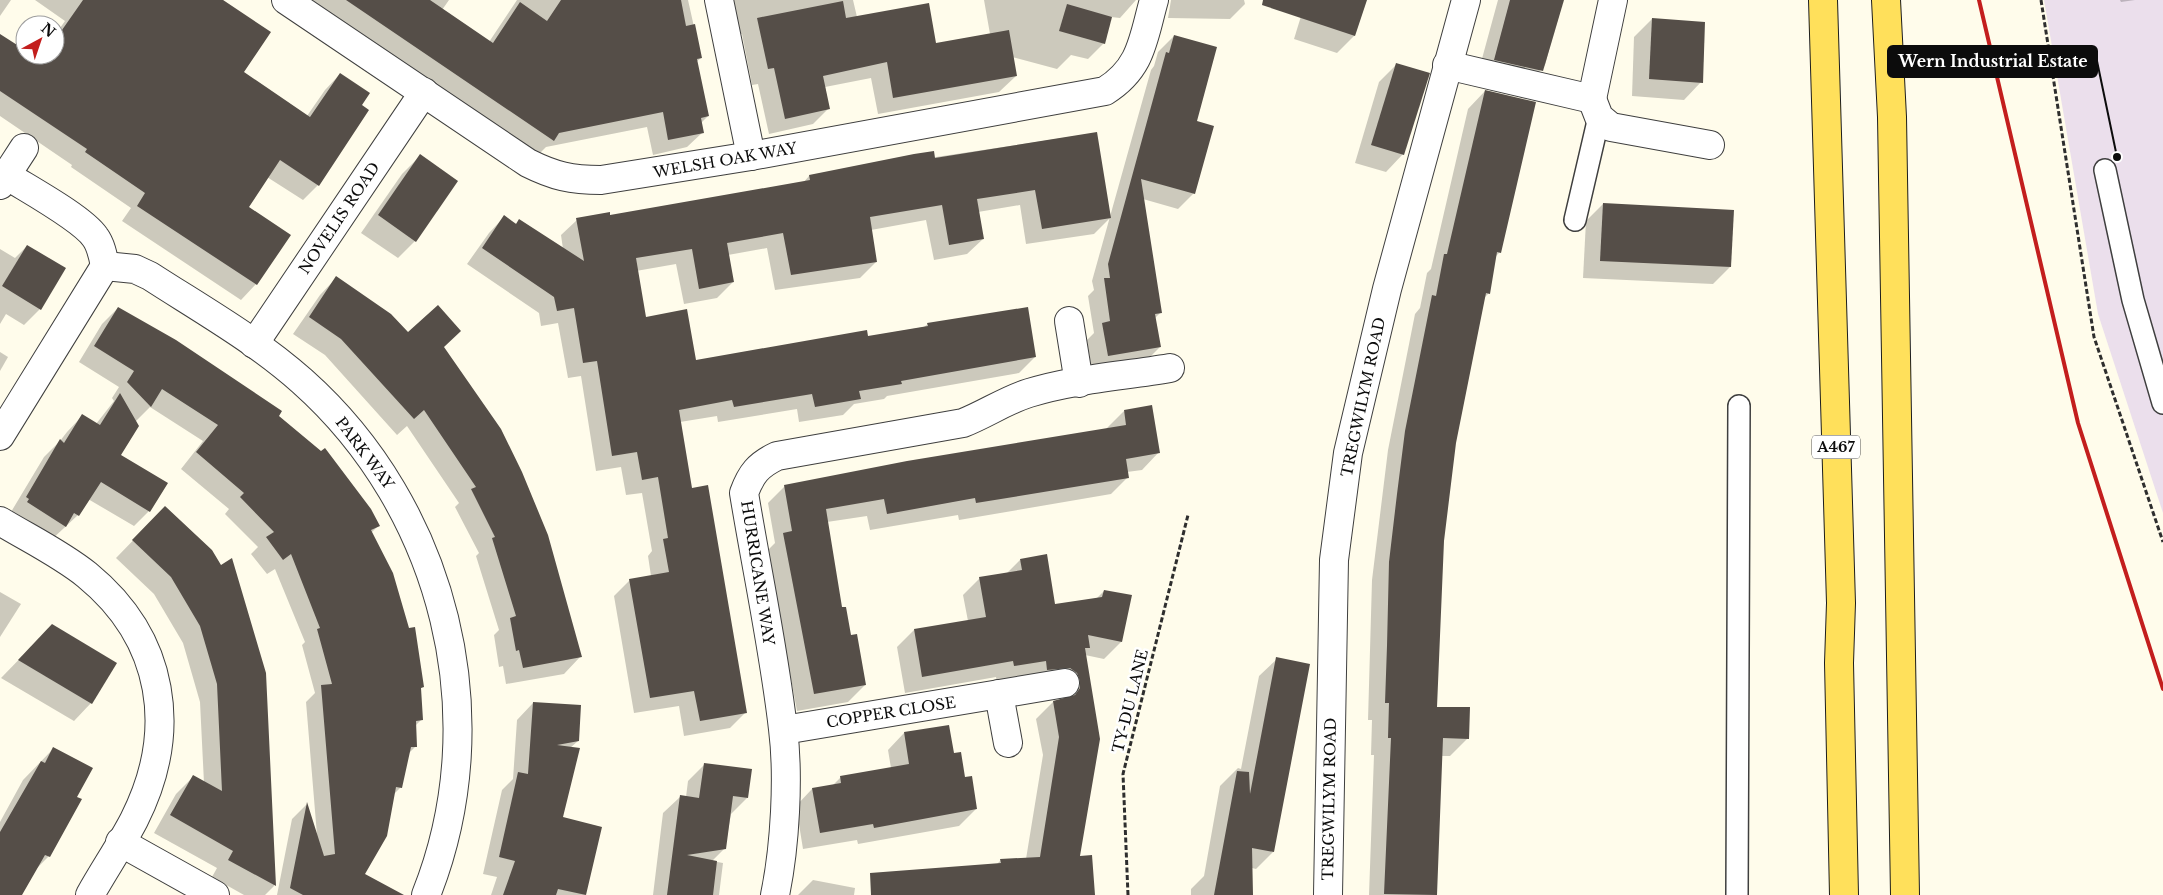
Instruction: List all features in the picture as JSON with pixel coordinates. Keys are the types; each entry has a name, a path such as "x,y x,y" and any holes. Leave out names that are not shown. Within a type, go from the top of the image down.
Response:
{"main road":[{"name":"A467","path":"1823,0 1841,603 1839,663 1844,895"},
{"path":"1886,0 1892,117 1905,895"},
{"path":"1836,895 1839,663"}],"street":[{"name":"WELSH OAK WAY","path":"286,0 528,163 552,175 577,180 601,180 751,156 1106,91 1120,82 1130,71 1138,57 1154,0"},
{"path":"719,0 751,156"},
{"name":"TREGWILYM ROAD","path":"1328,895 1334,560 1348,453 1387,289 1466,0"},
{"path":"1595,108 1613,0"},
{"path":"1447,65 1595,108 1612,127 1710,145"},
{"name":"NOVELIS ROAD","path":"254,344 424,92"},
{"path":"0,436 105,266 102,250 95,237 83,225 3,180 24,148"},
{"name":"PARK WAY","path":"105,266 135,269 150,276 254,344 302,380 357,439 402,505 434,577 453,654 458,729 452,804 443,842 426,895"},
{"path":"1069,321 1078,382"},
{"name":"HURRICANE WAY","path":"776,895 785,778 784,730 744,493 750,476 762,463 777,456 963,423 987,414 1027,393 1078,382 1170,368"},
{"path":"0,521 91,578 108,594 129,618 145,647 155,675 160,706 160,735 155,764 134,819 90,895"},
{"name":"COPPER CLOSE","path":"784,730 1065,683"},
{"path":"999,694 1008,743"},
{"path":"120,842 215,895"}],"lane":[{"path":"1575,220 1595,108"},
{"path":"2105,170 2132,300 2163,404"},
{"path":"1738,895 1739,406"}],"path":[{"path":"2041,0 2094,337 2163,542"},
{"name":"TY-DU LANE","path":"1128,895 1123,774 1188,515"}],"shaded area":[{"path":"2044,0 2163,0 2163,513 2098,314"}],"building":[{"path":"83,0 223,0 271,32 244,72 310,117 340,73 370,93 362,105 369,110 319,186 280,160 249,207 291,235 257,285 137,206 145,193 85,152 87,149 0,91 0,34 15,44 15,65 65,65 65,26"},
{"path":"346,0 430,0 493,43 520,2 547,21 561,0 681,0 686,26 695,24 702,58 697,59 709,116 701,118 704,133 668,140 663,112 559,133 554,141"},
{"path":"1263,0 1367,0 1355,36 1262,5"},
{"path":"1510,0 1564,0 1543,71 1494,60"},
{"path":"843,1 846,18 929,3 936,43 1009,30 1017,76 893,98 887,62 823,76 830,109 785,119 774,68 768,69 757,18"},
{"path":"1067,4 1112,17 1105,44 1059,31"},
{"path":"1652,18 1705,22 1703,83 1649,79"},
{"path":"1174,35 1217,47 1197,121 1214,126 1195,194 1141,179 1162,313 1155,314 1161,347 1108,356 1102,323 1110,321 1104,278 1110,278 1108,264 1166,52 1169,53"},
{"path":"1396,63 1430,73 1404,155 1371,145"},
{"path":"1485,90 1536,102 1501,253 1497,252 1490,294 1486,293 1456,443 1444,541 1437,707 1470,707 1469,739 1443,738 1437,895 1384,894 1391,738 1388,738 1389,703 1385,703 1389,562 1397,494 1405,431 1432,295 1436,296 1444,254 1447,254"},
{"path":"1097,132 1111,218 1042,229 1035,190 977,199 984,239 949,245 942,205 870,217 877,262 791,275 783,233 727,243 734,282 699,289 692,249 636,258 646,317 687,309 696,360 867,330 868,336 928,326 927,323 1028,307 1036,357 901,381 902,384 859,391 861,399 815,407 812,394 734,407 732,400 679,410 692,488 708,485 747,713 700,721 694,691 650,698 629,579 669,572 663,539 668,538 658,477 642,480 637,452 612,456 597,361 583,363 574,308 557,311 554,297 482,248 504,215 516,224 519,219 584,261 576,218 610,212 610,215 810,180 809,175 914,154 934,151 935,158"},
{"path":"420,154 458,181 416,242 378,215"},
{"path":"1603,203 1734,210 1731,267 1600,261"},
{"path":"27,245 66,268 41,310 2,286"},
{"path":"336,276 391,314 408,332 438,305 461,331 444,347 501,429 522,472 548,535 582,657 523,668 519,650 516,651 510,618 516,616 492,538 495,537 471,489 476,487 424,410 414,419 341,339 309,317"},
{"path":"118,307 176,340 282,411 279,416 321,451 325,448 371,509 380,526 371,530 393,573 409,628 415,627 424,687 421,688 423,720 416,721 417,747 411,747 402,788 396,787 387,836 365,874 404,895 303,895 290,888 307,802 324,856 335,854 321,685 332,684 317,629 320,628 291,554 283,560 266,537 274,532 240,497 244,493 196,452 218,425 162,389 151,407 127,382 134,371 94,346"},
{"path":"120,393 139,426 121,455 168,483 150,512 101,482 79,516 74,513 66,527 27,502 29,499 26,497 60,439 64,443 82,414 100,425"},
{"path":"1152,405 1160,453 1126,459 1129,478 976,503 975,498 887,514 884,499 826,509 842,607 846,607 851,635 857,634 866,685 814,694 783,533 792,531 784,485 907,461 1126,425 1124,410"},
{"path":"165,506 212,550 221,565 232,558 266,673 276,886 228,860 233,851 170,815 193,775 222,791 217,684 200,626 171,577 132,540"},
{"path":"1047,554 1055,604 1102,597 1104,590 1132,595 1122,642 1088,635 1090,648 1085,648 1100,739 1080,856 1092,855 1095,895 871,895 870,873 1001,863 1000,859 1040,857 1059,737 1053,701 1075,695 1080,688 1077,673 1070,668 1047,670 1046,661 1014,666 1013,661 922,677 914,629 986,617 979,577 1022,570 1020,559"},
{"path":"52,624 117,663 92,704 18,660"},
{"path":"1276,657 1310,664 1274,852 1252,848 1253,895 1214,895 1237,771 1249,772 1250,794"},
{"path":"533,702 581,705 579,741 557,745 580,748 563,817 602,827 586,895 558,889 556,895 503,895 515,861 499,857 518,772 528,774"},
{"path":"949,725 954,753 961,752 965,777 972,776 977,809 874,828 873,824 820,833 812,788 841,783 840,776 909,764 904,732"},
{"path":"53,747 93,768 77,797 82,799 50,857 45,855 22,895 0,895 0,832 41,761 45,763"},
{"path":"704,763 752,769 748,798 733,796 726,849 687,855 717,861 713,895 667,895 680,795 699,798"}],"railway":[{"path":"1979,0 2078,423 2163,689"}],"place":[{"name":"Wern Industrial Estate","path":"2117,157"}]}
